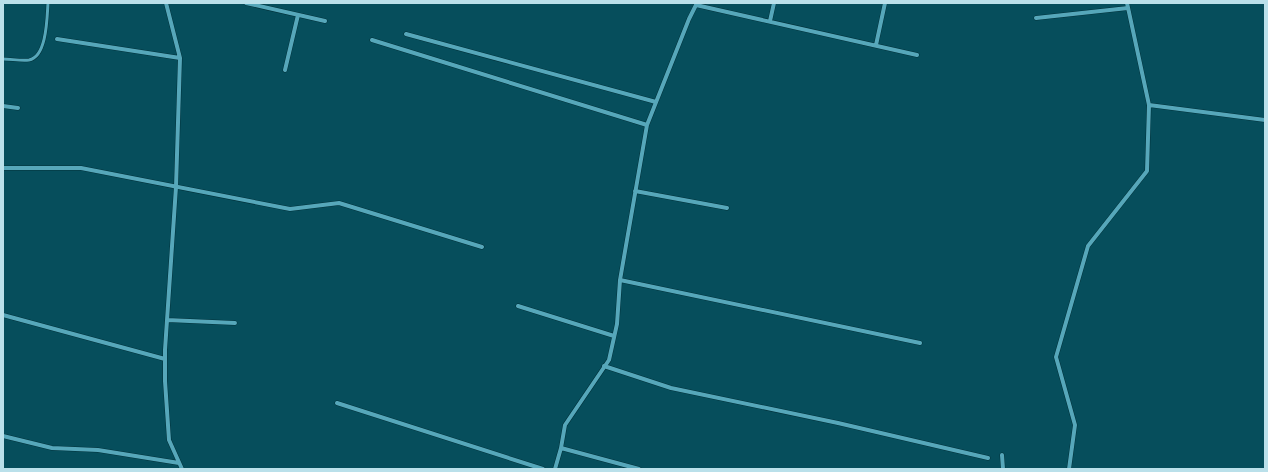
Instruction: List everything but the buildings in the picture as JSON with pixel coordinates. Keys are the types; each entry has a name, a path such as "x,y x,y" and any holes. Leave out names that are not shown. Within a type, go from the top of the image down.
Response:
{"street":[{"path":"166,3 180,58 176,187 167,320 165,381 169,440 182,469"},
{"path":"246,3 325,21"},
{"path":"770,21 774,3"},
{"path":"876,45 885,3"},
{"path":"1069,469 1075,425 1056,357 1088,246 1147,171 1149,105 1127,3"},
{"path":"555,469 565,425 609,360 617,324 620,280 647,125 689,19 697,4 917,55"},
{"path":"1036,18 1128,8"},
{"path":"285,70 298,15"},
{"path":"406,34 656,102"},
{"path":"57,39 180,58"},
{"path":"372,40 647,125"},
{"path":"1149,105 1265,120"},
{"path":"3,106 18,108"},
{"path":"3,168 81,168 290,208 339,204 482,247"},
{"path":"636,191 727,208"},
{"path":"620,280 920,343"},
{"path":"518,306 614,336"},
{"path":"3,315 165,359"},
{"path":"167,320 235,323"},
{"path":"604,366 671,388 838,423 988,458"},
{"path":"337,404 543,469"},
{"path":"3,436 52,448 98,450 179,462"},
{"path":"561,448 639,469"},
{"path":"1002,455 1003,469"}],"lane":[{"path":"3,59 30,60 36,57 42,48 48,3"}]}
